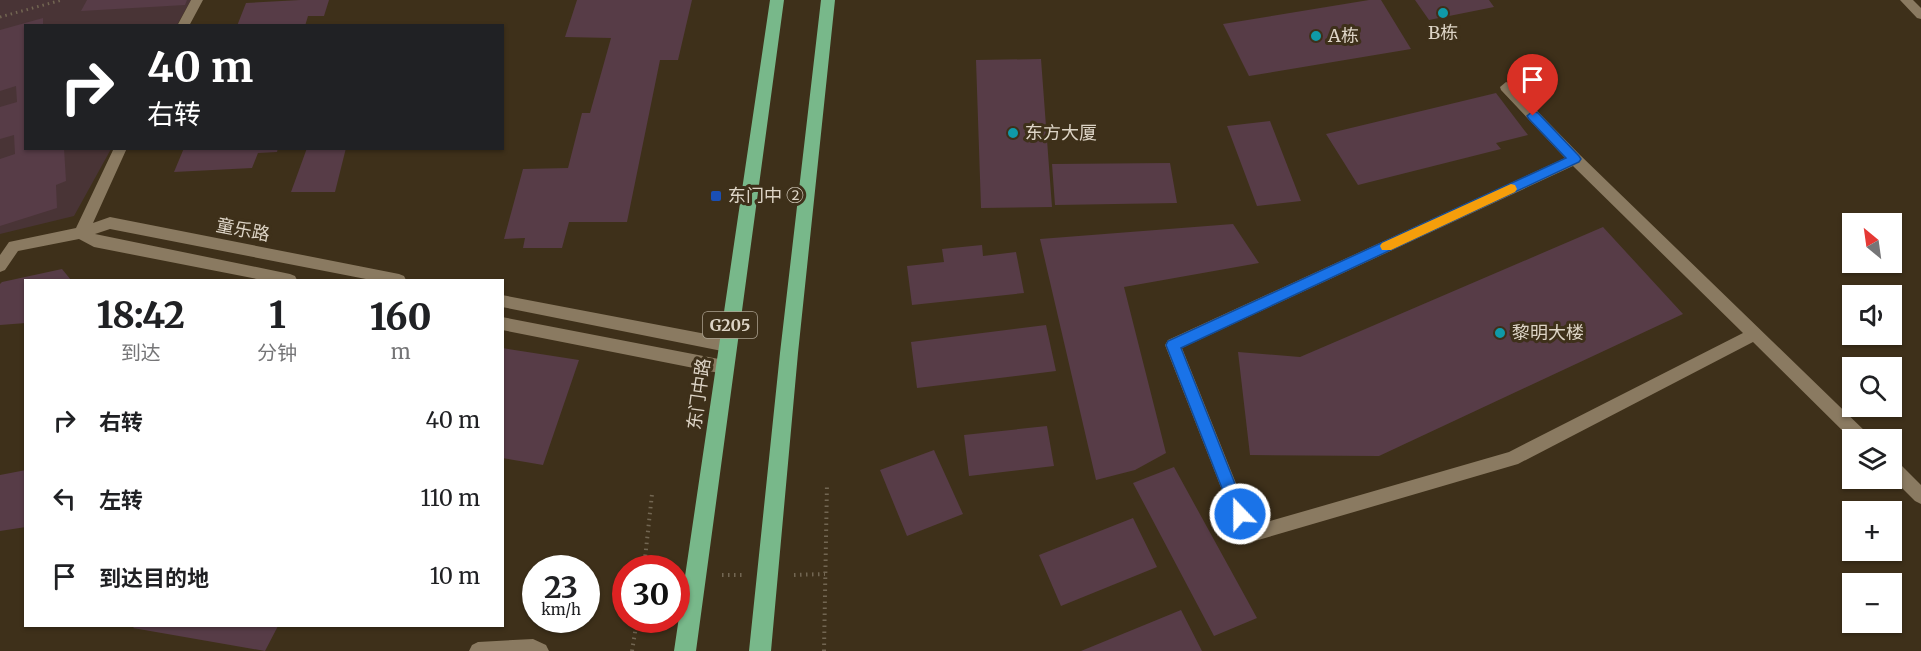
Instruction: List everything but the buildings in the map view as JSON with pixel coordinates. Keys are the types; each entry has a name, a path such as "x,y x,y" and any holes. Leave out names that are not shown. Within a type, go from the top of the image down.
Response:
{"highway":[{"name":"东门中路","path":"685,651 777,0"},
{"path":"760,651 789,353 828,0"}],"street":[{"path":"184,24 197,0"},
{"path":"1906,0 1921,15"},
{"path":"1506,87 1575,159 1852,429"},
{"path":"120,150 81,233 94,242 285,279"},
{"path":"1575,159 1173,345 1248,535 1512,459 1755,334"},
{"name":"童乐路","path":"0,266 14,246 81,233 110,223 394,279"},
{"path":"504,301 727,345"},
{"path":"504,323 724,367"},
{"path":"1902,477 1921,496"},
{"path":"478,651 533,648 540,651"}],"path":[{"path":"0,18 62,0"},
{"path":"824,651 827,483"},
{"path":"645,555 652,494"},
{"path":"632,651 635,633"}],"shaded area":[{"path":"0,0 191,0 178,24 24,24 24,150 110,150 74,216 0,234"}],"slow traffic":[{"path":"1387,246 1511,189"}],"place":[{"name":"B栋","path":"1443,13"},
{"name":"A栋","path":"1316,36"},
{"name":"东方大厦","path":"1013,133"},
{"name":"东门中 ②","path":"716,196"},
{"name":"黎明大楼","path":"1500,333"}],"route":[{"path":"1240,514 1173,345 1575,159 1533,116"}]}
